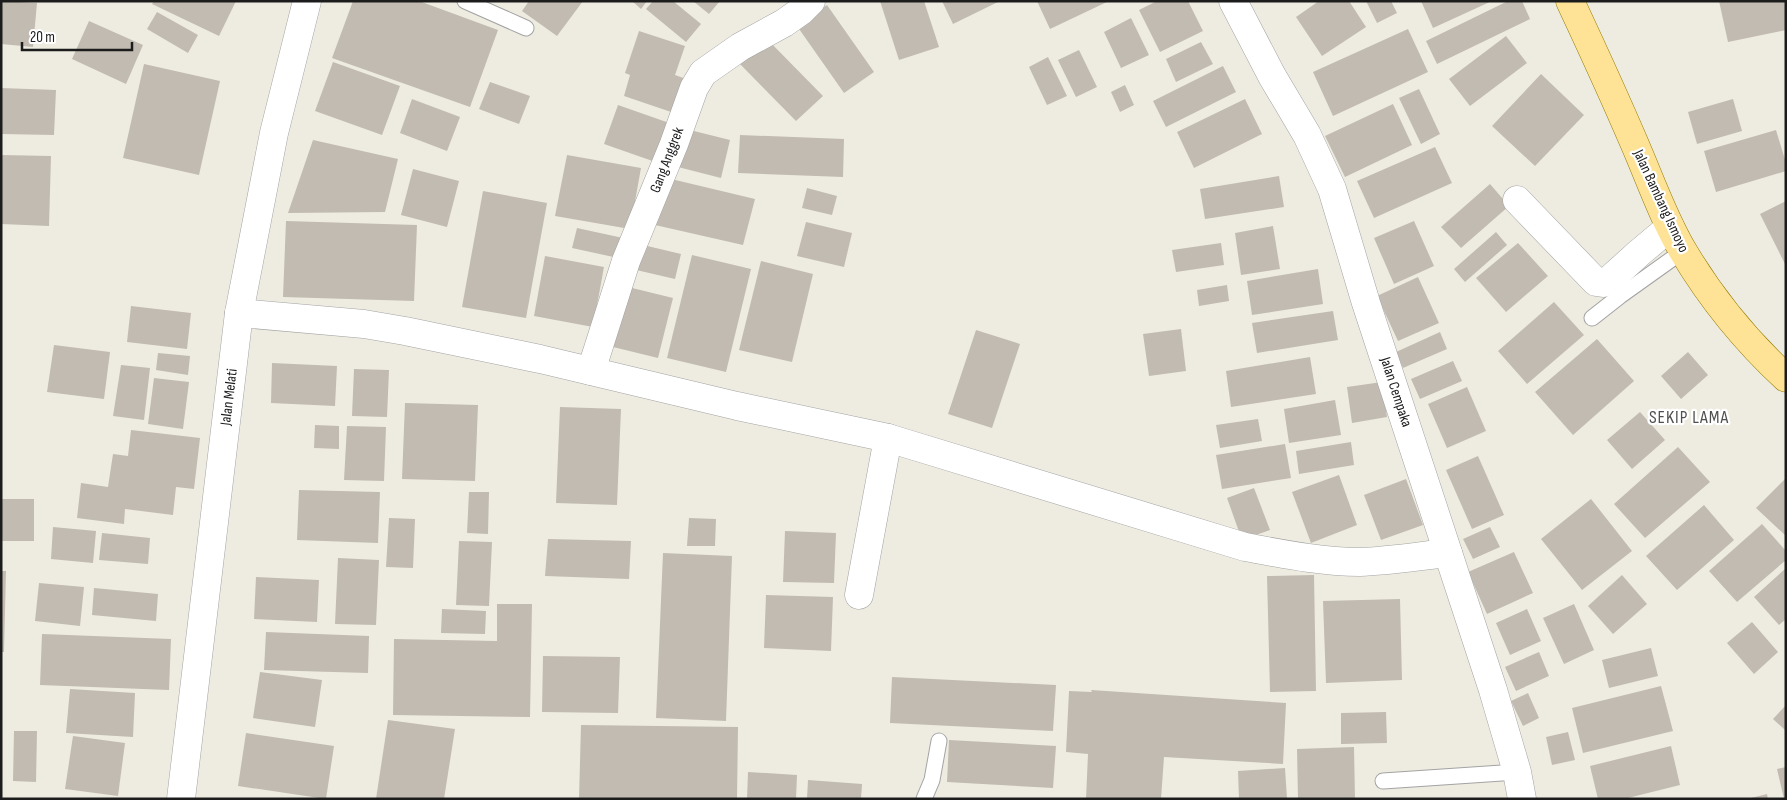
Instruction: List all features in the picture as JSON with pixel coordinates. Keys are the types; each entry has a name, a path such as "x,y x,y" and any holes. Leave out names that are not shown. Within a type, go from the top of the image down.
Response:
{"main road":[{"name":"Jalan Bambang Ismoyo","path":"1570,1 1608,82 1670,227 1683,251 1710,292 1763,357 1786,378"}],"street":[{"name":"Jalan Melati","path":"181,799 239,313 274,133 307,1"},
{"name":"Gang Anggrek","path":"591,371 626,261 674,144 694,88 703,73 740,48 784,23 811,1"},
{"name":"Jalan Cempaka","path":"1233,1 1272,76 1307,135 1332,189 1366,303 1493,690 1517,772 1522,799"},
{"path":"1517,200 1596,282 1614,288 1647,262 1670,227"},
{"path":"239,313 364,324 405,330 540,359 737,406 888,438 1245,547 1278,554 1361,562 1448,553"},
{"path":"859,595 888,438"}],"lane":[{"path":"465,1 526,28"},
{"path":"1647,262 1683,251"},
{"path":"1592,318 1614,288"},
{"path":"924,799 932,780 939,741"},
{"path":"1384,781 1517,772"}],"building":[{"path":"1,1 37,3 33,47 1,44"},
{"path":"154,1 236,1 219,36 152,4"},
{"path":"353,1 419,1 498,30 470,107 332,58"},
{"path":"529,1 583,1 557,36 522,11"},
{"path":"632,1 647,1 641,9"},
{"path":"653,1 673,1 701,24 686,42 646,9"},
{"path":"693,1 720,1 709,14"},
{"path":"880,1 924,1 939,47 899,60"},
{"path":"942,1 1000,1 953,24"},
{"path":"1037,1 1109,1 1050,29"},
{"path":"1157,1 1188,1 1203,31 1160,52 1139,10"},
{"path":"1319,1 1349,1 1366,27 1322,56 1296,17"},
{"path":"1366,1 1391,1 1397,13 1377,23"},
{"path":"1421,1 1492,1 1433,28"},
{"path":"1508,1 1522,1 1530,19 1437,64 1426,41"},
{"path":"1719,1 1786,1 1786,30 1728,42"},
{"path":"827,5 874,72 844,93 797,26"},
{"path":"157,12 198,35 188,53 147,29"},
{"path":"1131,18 1149,55 1121,68 1104,32"},
{"path":"89,21 143,45 126,84 72,59"},
{"path":"1408,29 1428,72 1333,116 1313,72"},
{"path":"639,31 685,46 675,75 689,80 677,114 624,96 630,75 625,73"},
{"path":"1506,36 1527,63 1470,106 1449,79"},
{"path":"766,38 823,96 796,121 740,64"},
{"path":"1201,42 1213,64 1176,82 1166,59"},
{"path":"1079,50 1097,87 1076,97 1058,60"},
{"path":"1048,57 1067,96 1047,105 1029,67"},
{"path":"333,62 400,86 382,135 315,111"},
{"path":"144,64 220,81 199,175 123,158"},
{"path":"1223,66 1236,92 1166,127 1153,101"},
{"path":"1541,74 1584,115 1535,166 1492,126"},
{"path":"490,82 530,96 519,124 479,109"},
{"path":"1125,85 1134,105 1120,112 1111,92"},
{"path":"1,88 56,90 54,135 1,134"},
{"path":"1419,89 1440,134 1421,144 1399,98"},
{"path":"412,99 460,117 447,151 400,133"},
{"path":"1245,99 1262,134 1194,168 1177,132"},
{"path":"1733,99 1742,131 1697,144 1688,112"},
{"path":"1393,104 1412,145 1345,177 1325,136"},
{"path":"618,105 675,125 661,164 604,144"},
{"path":"686,129 730,140 721,178 678,167"},
{"path":"1776,130 1786,163 1786,171 1716,192 1704,151"},
{"path":"740,135 844,139 843,177 738,173"},
{"path":"313,140 398,159 385,212 288,213"},
{"path":"1435,147 1452,183 1374,218 1357,181"},
{"path":"1,155 51,156 49,226 1,224"},
{"path":"567,155 641,168 630,229 555,216"},
{"path":"413,169 459,181 447,227 401,215"},
{"path":"1279,176 1284,207 1205,219 1200,189"},
{"path":"667,178 755,199 743,245 655,225"},
{"path":"1490,184 1509,206 1461,248 1441,227"},
{"path":"807,188 837,196 832,215 802,208"},
{"path":"483,191 547,203 526,318 462,307"},
{"path":"1786,201 1786,266 1760,214"},
{"path":"286,221 417,225 414,301 283,297"},
{"path":"1414,221 1434,266 1394,284 1374,238"},
{"path":"806,222 852,233 844,267 797,256"},
{"path":"1273,226 1280,269 1241,275 1235,233"},
{"path":"577,228 623,238 618,258 572,248"},
{"path":"1496,232 1507,245 1465,282 1454,269"},
{"path":"1221,243 1224,265 1176,272 1172,250"},
{"path":"1518,243 1548,276 1506,312 1476,278"},
{"path":"639,244 681,254 675,279 632,269"},
{"path":"692,255 751,269 726,372 667,358"},
{"path":"545,256 604,267 593,327 534,316"},
{"path":"761,261 813,274 792,362 739,350"},
{"path":"1318,269 1323,304 1252,315 1247,281"},
{"path":"1418,277 1439,323 1398,341 1377,296"},
{"path":"1227,285 1229,301 1199,306 1197,290"},
{"path":"624,286 673,298 658,358 609,346"},
{"path":"1554,302 1584,335 1527,384 1498,351"},
{"path":"131,306 191,313 187,349 127,342"},
{"path":"1333,311 1338,340 1257,353 1252,323"},
{"path":"1181,329 1186,371 1149,376 1143,334"},
{"path":"976,330 1020,344 992,428 948,414"},
{"path":"1440,332 1447,349 1403,368 1396,352"},
{"path":"1597,339 1634,381 1573,435 1535,392"},
{"path":"54,345 110,352 104,399 47,392"},
{"path":"1688,352 1708,375 1681,399 1661,376"},
{"path":"158,353 190,356 188,375 156,370"},
{"path":"1310,357 1316,394 1231,407 1226,371"},
{"path":"1453,361 1462,381 1420,399 1411,379"},
{"path":"272,363 337,366 335,406 271,403"},
{"path":"121,365 150,368 144,420 113,416"},
{"path":"354,369 389,370 387,417 352,416"},
{"path":"154,378 189,382 183,429 148,424"},
{"path":"1382,382 1387,417 1352,423 1347,387"},
{"path":"1467,387 1486,431 1447,448 1428,404"},
{"path":"1335,400 1341,435 1289,443 1284,409"},
{"path":"405,403 478,405 475,481 402,479"},
{"path":"560,407 621,409 617,505 556,503"},
{"path":"1640,412 1665,440 1632,469 1607,440"},
{"path":"1258,419 1262,441 1220,448 1216,425"},
{"path":"315,425 339,426 339,449 314,448"},
{"path":"347,426 386,427 384,481 344,480"},
{"path":"131,430 200,438 194,489 176,487 173,515 125,509 124,524 77,518 81,483 108,487 113,454 128,456"},
{"path":"1351,442 1354,465 1299,474 1296,451"},
{"path":"1285,444 1291,478 1222,489 1216,455"},
{"path":"1678,447 1710,482 1645,538 1614,504"},
{"path":"1478,456 1504,515 1472,529 1446,470"},
{"path":"1339,475 1357,525 1311,543 1292,492"},
{"path":"1786,478 1786,536 1756,508"},
{"path":"1406,479 1423,525 1381,540 1364,495"},
{"path":"1254,488 1270,530 1242,540 1227,498"},
{"path":"299,490 380,492 378,543 297,540"},
{"path":"469,492 489,492 488,534 467,533"},
{"path":"1,499 34,499 34,541 1,541"},
{"path":"1591,499 1632,551 1582,590 1541,539"},
{"path":"1704,505 1734,540 1677,590 1646,556"},
{"path":"389,518 415,519 413,568 386,567"},
{"path":"689,518 716,519 715,546 687,546"},
{"path":"1762,524 1786,551 1786,560 1737,602 1709,571"},
{"path":"53,527 96,531 93,563 51,559"},
{"path":"1490,527 1500,547 1473,559 1463,539"},
{"path":"785,531 836,533 834,583 783,582"},
{"path":"102,533 150,538 148,564 99,560"},
{"path":"548,539 631,541 629,579 545,576"},
{"path":"459,541 492,542 489,606 456,605"},
{"path":"1514,552 1533,593 1487,614 1468,572"},
{"path":"663,553 732,556 726,721 656,718"},
{"path":"338,558 379,560 376,625 335,624"},
{"path":"1786,568 1786,619 1779,625 1754,597"},
{"path":"1,571 6,571 4,652 1,652"},
{"path":"1314,575 1316,691 1270,692 1267,576"},
{"path":"1622,575 1647,604 1613,634 1588,606"},
{"path":"256,577 319,580 317,622 254,619"},
{"path":"39,583 84,587 80,626 35,621"},
{"path":"94,588 158,594 156,621 92,615"},
{"path":"766,595 833,597 831,651 764,648"},
{"path":"1400,599 1402,680 1326,683 1323,601"},
{"path":"497,604 532,604 530,717 393,715 394,639 497,641"},
{"path":"1574,604 1594,650 1564,664 1543,618"},
{"path":"442,609 486,611 485,634 441,633"},
{"path":"1527,609 1541,641 1510,655 1496,623"},
{"path":"1752,622 1778,652 1754,674 1727,643"},
{"path":"266,632 369,636 368,673 264,670"},
{"path":"42,634 171,639 169,690 40,685"},
{"path":"1651,648 1658,676 1609,688 1602,660"},
{"path":"1539,652 1549,676 1516,691 1505,667"},
{"path":"543,656 620,657 618,713 542,712"},
{"path":"260,672 322,680 315,727 253,718"},
{"path":"892,677 1056,685 1053,731 890,723"},
{"path":"1661,686 1673,731 1583,753 1572,708"},
{"path":"70,689 135,693 133,737 66,733"},
{"path":"1091,690 1286,703 1283,764 1164,757 1161,799 1086,799 1088,754 1066,752 1069,691 1092,692"},
{"path":"1528,693 1539,718 1523,726 1511,701"},
{"path":"1786,705 1786,731 1773,719"},
{"path":"1386,712 1387,743 1341,744 1341,713"},
{"path":"388,720 455,729 444,799 376,799"},
{"path":"581,725 738,727 737,799 579,799"},
{"path":"14,731 37,731 36,782 13,781"},
{"path":"1568,732 1575,760 1552,765 1546,737"},
{"path":"246,733 334,746 326,799 238,786"},
{"path":"73,736 125,743 118,796 65,789"},
{"path":"949,740 1056,746 1053,788 947,782"},
{"path":"1671,746 1680,785 1624,799 1598,799 1590,766"},
{"path":"1354,747 1355,799 1298,799 1297,749"},
{"path":"1786,767 1786,799 1784,799 1777,769"},
{"path":"1285,768 1287,799 1239,799 1238,771"},
{"path":"748,772 797,775 796,799 747,799"},
{"path":"808,780 862,784 861,799 807,799"},
{"path":"1767,794 1768,799 1751,799 1751,798"}],"district":[{"name":"SEKIP LAMA","path":"1689,417"}]}
